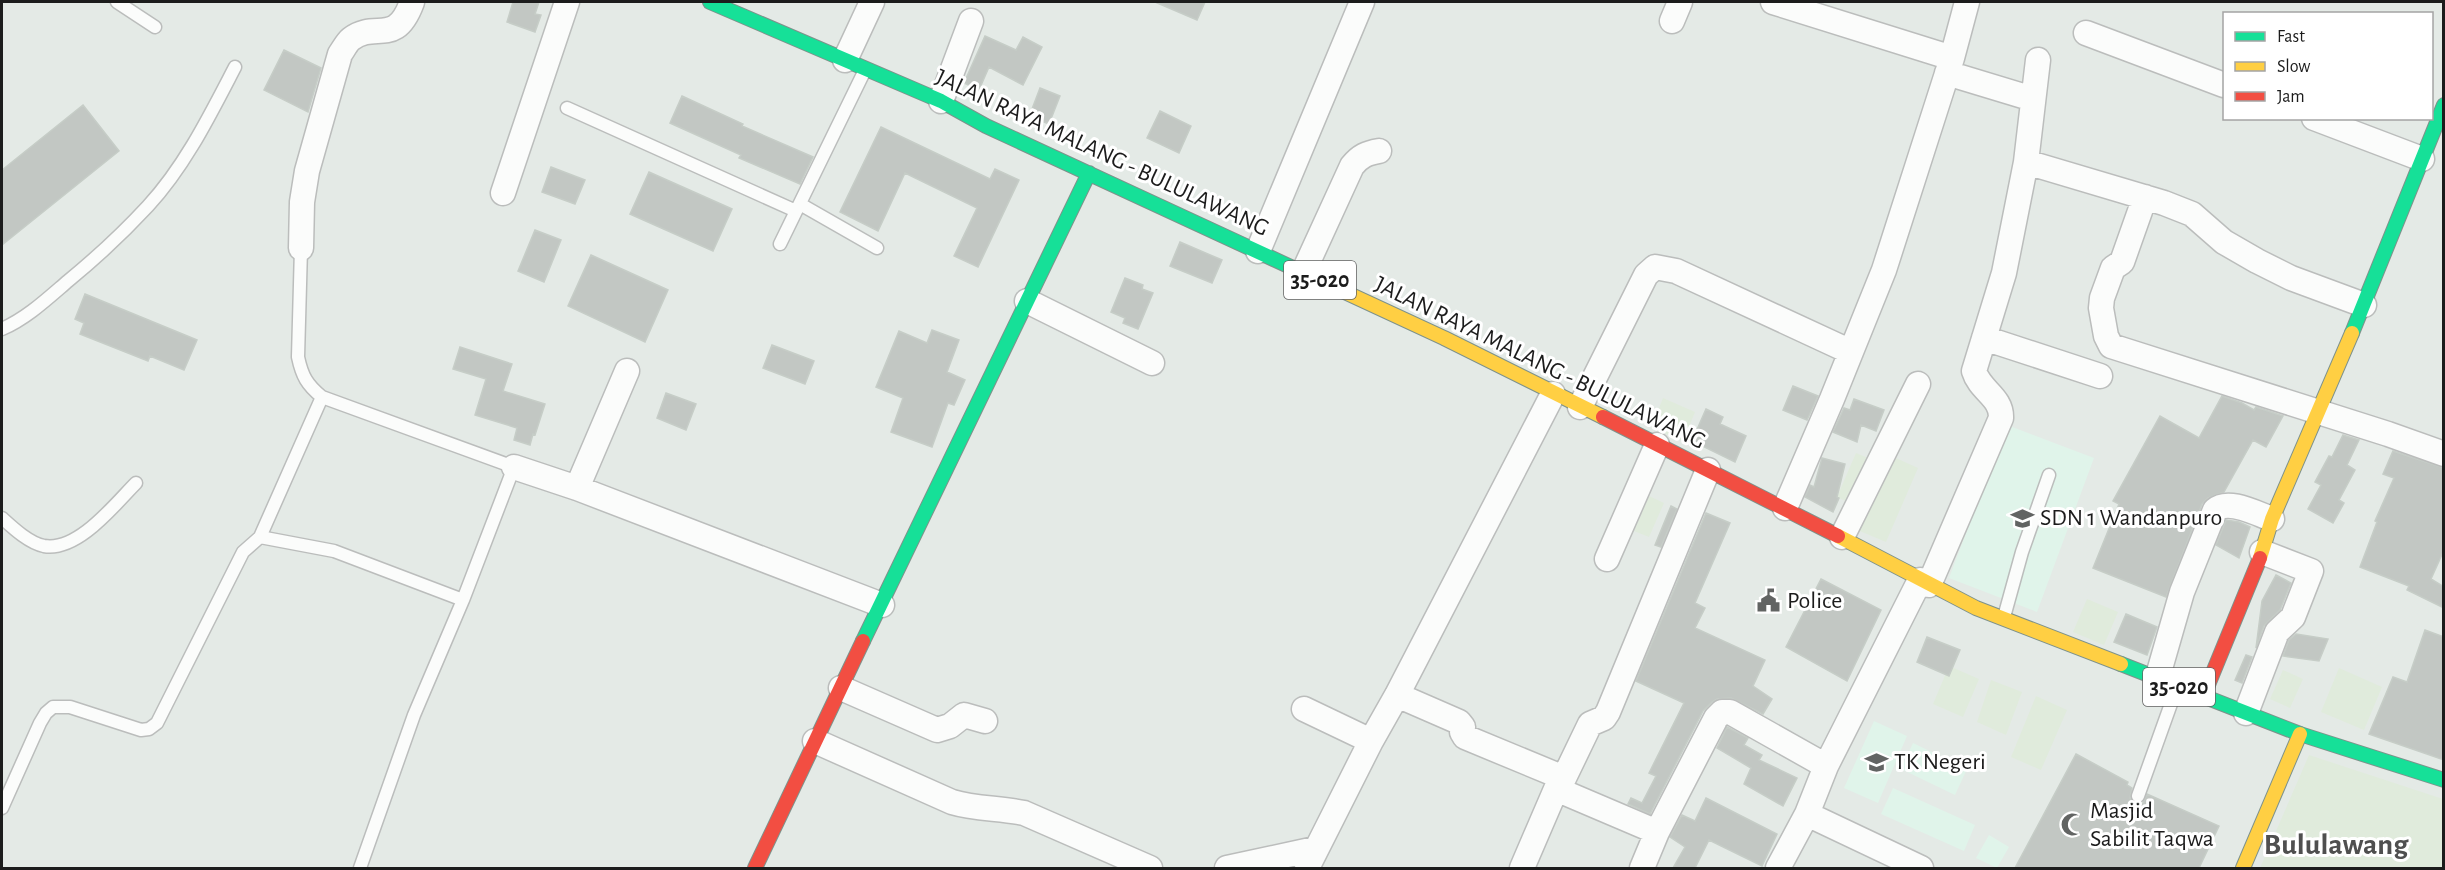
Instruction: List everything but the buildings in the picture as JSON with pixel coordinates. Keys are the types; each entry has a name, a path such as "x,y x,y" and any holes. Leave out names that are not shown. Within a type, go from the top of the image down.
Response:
{"main road":[{"name":"JALAN RAYA MALANG - BULULAWANG","path":"710,2 940,101 986,126 1444,338 1785,508 1925,582"},
{"path":"2203,697 2262,552 2272,519 2364,305 2444,105"},
{"path":"755,868 953,451 1089,173"},
{"name":"35-020","path":"1925,582 2004,619 2203,697 2300,734 2444,780"},
{"path":"2243,868 2300,734"}],"street":[{"path":"301,248 302,202 307,171 340,54 352,39 364,34 388,30 401,23 412,2"},
{"path":"503,193 567,2"},
{"path":"855,65 872,2"},
{"path":"1258,251 1362,2"},
{"path":"1773,2 1950,66 2033,99"},
{"path":"1785,508 1884,270 1950,66 1967,2"},
{"path":"940,101 971,21"},
{"path":"2086,33 2223,85"},
{"path":"1778,868 1807,814 1826,766 1925,582 2001,418 1998,402 1977,381 1974,372 2004,273 2026,162 2038,60"},
{"path":"2319,120 2422,159"},
{"path":"1303,273 1352,166 1358,158 1367,153 1379,151"},
{"path":"2026,162 2145,197 2192,214 2224,242 2291,278 2364,305"},
{"path":"2145,197 2122,261 2113,268 2102,298 2101,308 2107,341 2111,346 2444,454"},
{"path":"1580,407 1646,275 1655,267 1676,271 1851,352"},
{"path":"1027,301 1152,363"},
{"path":"1984,338 2100,376"},
{"path":"577,488 627,372"},
{"path":"1842,537 1918,384"},
{"path":"1227,868 1311,859 1553,394"},
{"path":"1606,559 1657,445"},
{"path":"514,467 577,488 882,604"},
{"path":"1522,868 1560,783 1590,724 1604,718 1608,712 1708,470"},
{"path":"2167,682 2182,592 2215,510 2230,505 2272,519"},
{"path":"2246,713 2277,632 2293,617 2311,571 2262,552"},
{"path":"841,688 937,730 950,726 964,715 985,721"},
{"path":"1397,695 1459,722 1466,737 1657,832"},
{"path":"1304,709 1371,741"},
{"path":"1642,868 1657,832 1711,727 1722,712 1730,712 1826,766"},
{"path":"814,741 952,802 968,807 1004,809 1024,813 1150,868"},
{"path":"1807,814 1921,868"}],"lane":[{"path":"117,2 155,27"},
{"path":"780,244 798,208 855,65"},
{"path":"2,329 18,321 85,267 149,205 176,169 208,118 235,67"},
{"path":"567,108 798,208 877,248"},
{"path":"301,248 298,357 308,386 322,397 514,467 414,715 360,868"},
{"path":"2,808 39,723 53,707 70,707 141,730 149,729 157,723 243,552 260,537 322,397"},
{"path":"2004,619 2020,560 2049,475"},
{"path":"2,518 17,532 43,546 60,546 92,528 136,483"},
{"path":"260,537 334,551 462,600"},
{"path":"2138,796 2167,682"}],"shaded area":[{"path":"1663,398 1695,412 1683,441 1651,428"},
{"name":"SDN 1 Wandanpuro","path":"2007,425 2094,458 2037,612 1949,578"},
{"path":"1856,453 1873,460 1854,505 1837,497"},
{"path":"1887,454 1918,468 1886,542 1855,529"},
{"path":"1649,496 1664,503 1649,537 1634,531"},
{"path":"2087,599 2118,612 2104,645 2073,632"},
{"path":"1949,666 1979,679 1963,717 1933,704"},
{"path":"2339,668 2382,687 2364,730 2321,712"},
{"path":"2283,670 2303,679 2290,708 2270,699"},
{"path":"1991,680 2022,692 2006,735 1977,722"},
{"path":"2036,696 2067,710 2041,770 2011,757"},
{"name":"TK Negeri","path":"1874,721 1907,736 1878,803 1844,788"},
{"name":"TK Negeri","path":"1913,743 1967,769 1955,795 1901,769"},
{"path":"2309,755 2443,799 2443,868 2260,868"},
{"name":"TK Negeri","path":"1893,788 1975,825 1964,851 1881,814"},
{"name":"TK Negeri","path":"1989,835 2009,847 1997,868 1976,858"}],"traffic: fast":[{"path":"710,2 941,101 986,126 1321,281"},
{"path":"2352,333 2444,105"},
{"path":"863,641 1089,173"},
{"path":"2121,664 2300,734 2444,780"}],"traffic: slow":[{"path":"1321,281 1444,338 1603,417"},
{"path":"2260,558 2272,519 2352,333"},
{"path":"1838,536 1976,608 2121,664"},
{"path":"2243,868 2300,734"}],"traffic: jam":[{"path":"1603,417 1838,536"},
{"path":"2203,697 2260,558"},
{"path":"755,868 863,641"}],"place":[{"name":"SDN 1 Wandanpuro","path":"2022,518"},
{"name":"Police","path":"1769,601"},
{"name":"TK Negeri","path":"1876,762"},
{"name":"Masjid Sabilit Taqwa","path":"2072,825"}],"district":[{"name":"Bululawang","path":"2336,845"}]}
